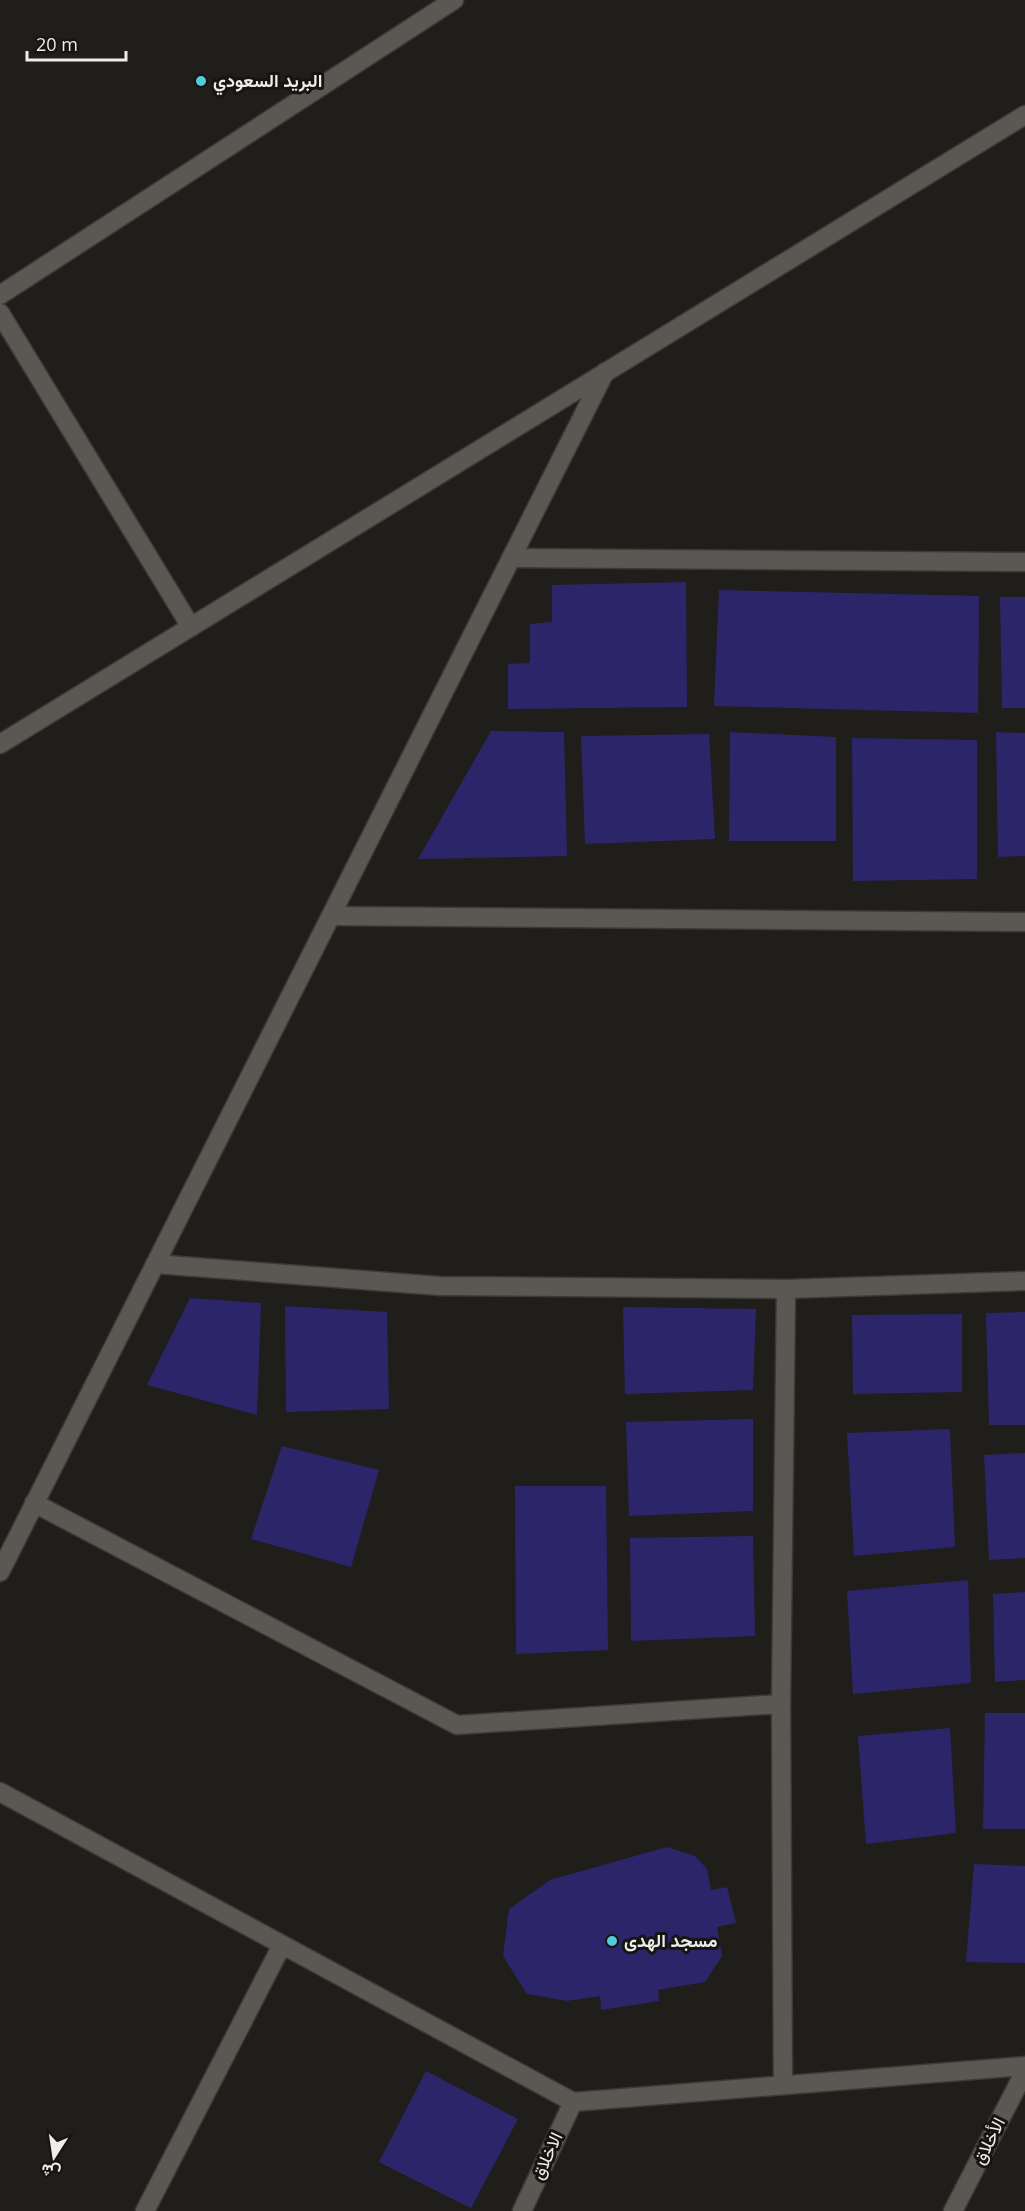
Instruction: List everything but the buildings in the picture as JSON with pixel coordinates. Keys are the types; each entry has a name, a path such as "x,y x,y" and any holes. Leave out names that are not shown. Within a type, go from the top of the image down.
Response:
{"street":[{"path":"0,295 454,0"},
{"path":"0,744 1025,115"},
{"path":"0,313 191,627"},
{"path":"0,1572 605,372"},
{"path":"512,558 1025,562"},
{"path":"330,916 1025,922"},
{"path":"155,1263 440,1286 786,1289 1025,1281"},
{"path":"783,2085 781,1704 786,1289"},
{"path":"34,1503 458,1725 781,1704"},
{"path":"2,1798 282,1945 573,2102 1025,2066"},
{"path":"145,2211 282,1945"},
{"name":"الأخلاق","path":"953,2211 1025,2071"},
{"name":"الاخلاق","path":"522,2211 573,2102"}],"place":[{"name":"البريد السعودي","path":"201,81"},
{"name":"مسجد الهدى","path":"612,1941"}]}
